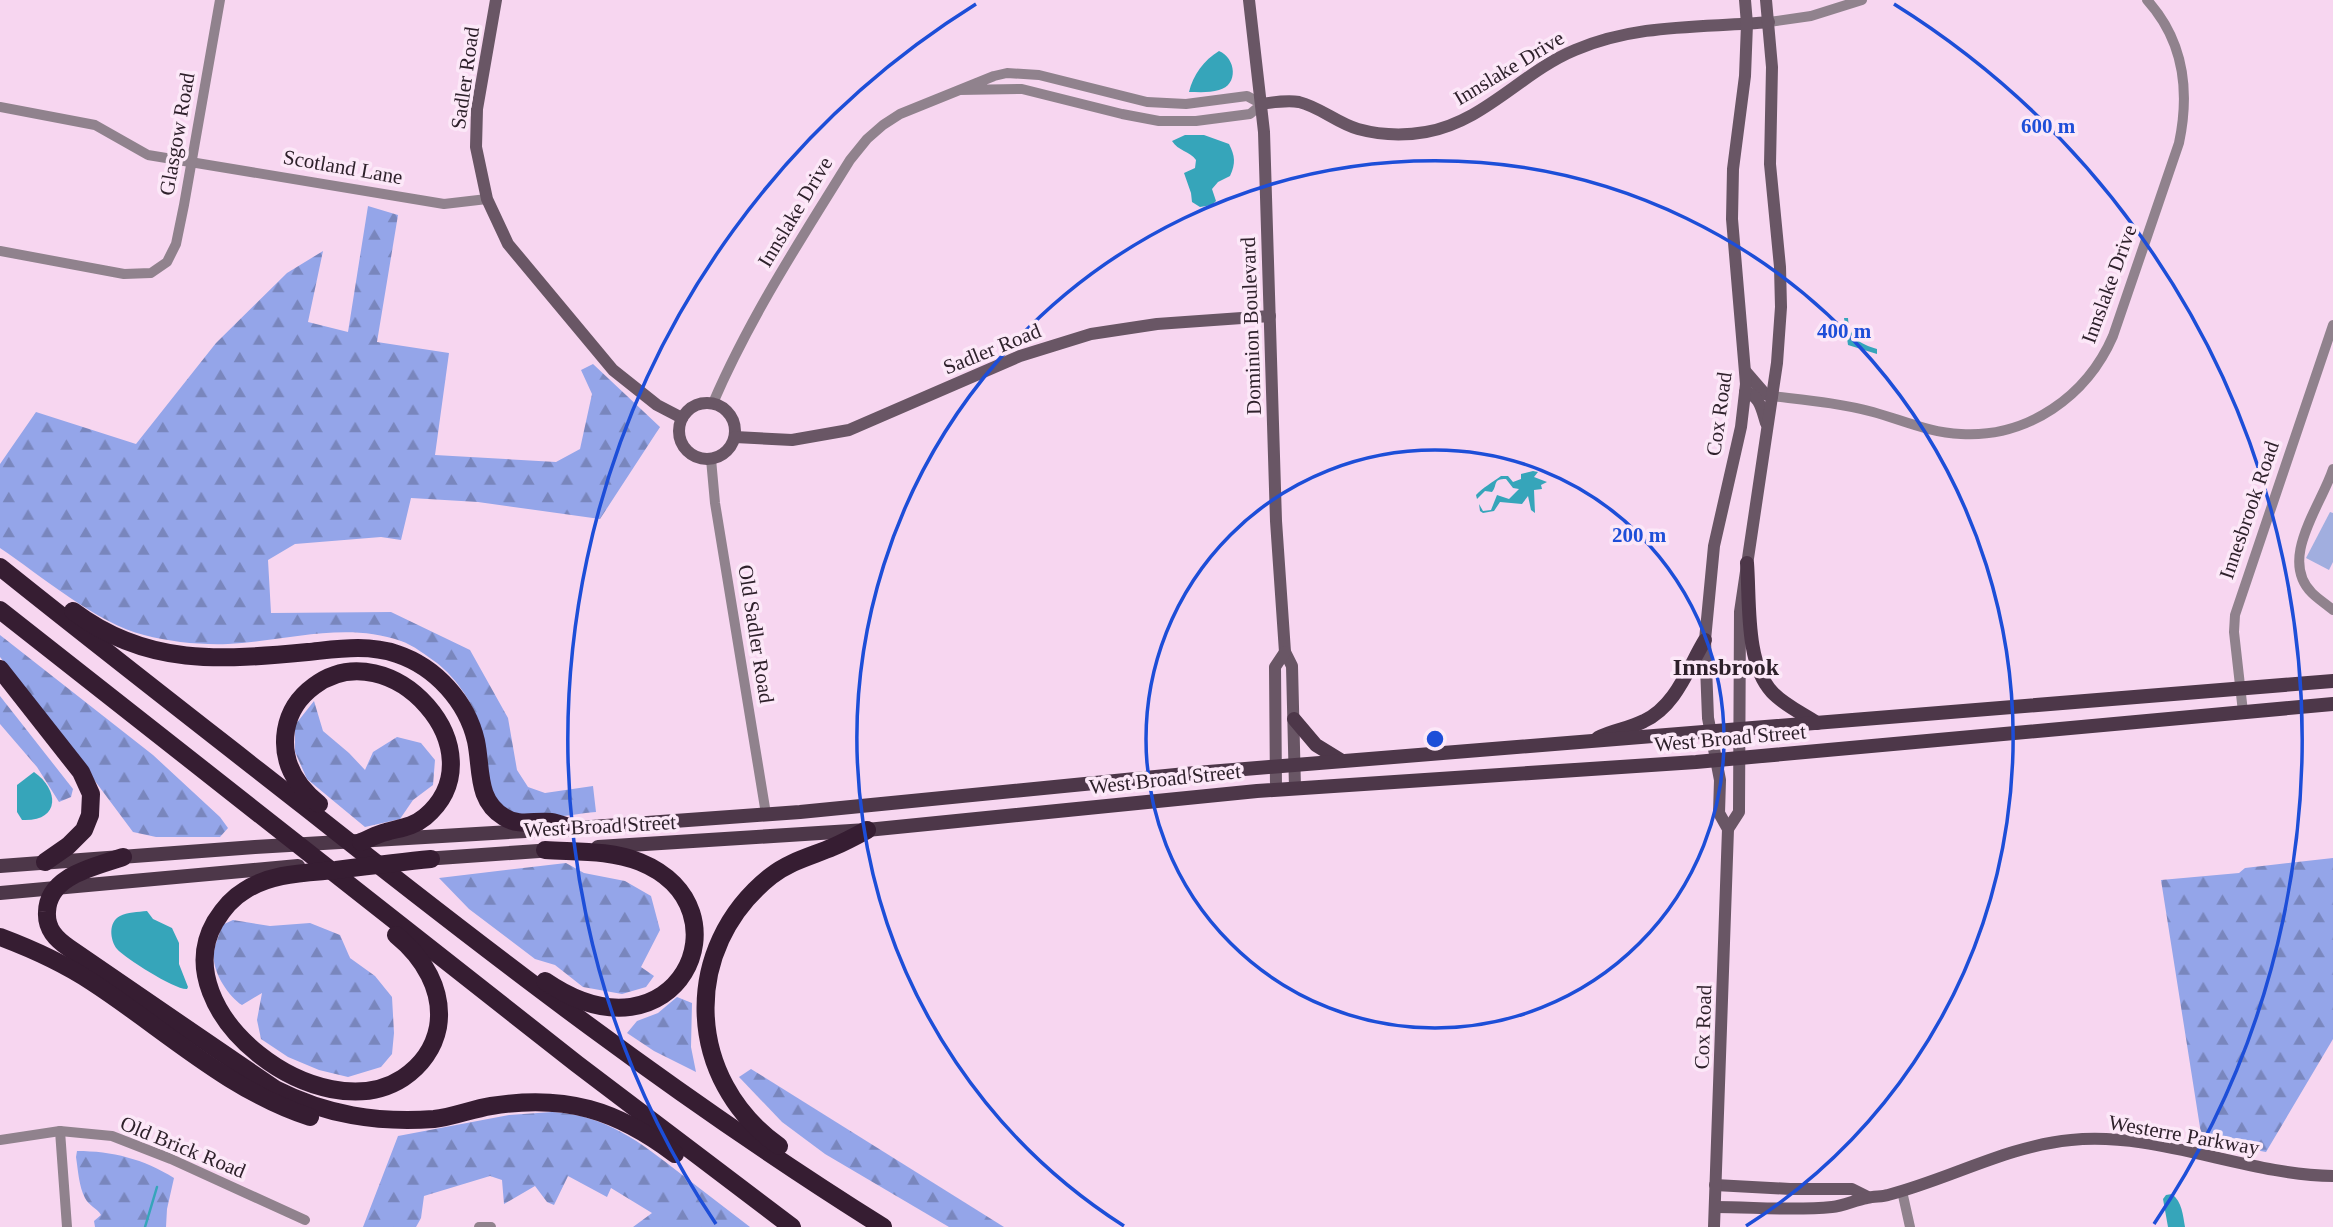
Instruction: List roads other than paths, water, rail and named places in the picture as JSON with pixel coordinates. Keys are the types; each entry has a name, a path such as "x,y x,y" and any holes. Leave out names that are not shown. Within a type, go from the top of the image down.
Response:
{"highway":[{"path":"0,566 561,1007 673,1088 881,1225"},
{"path":"0,566 51,594 98,627 155,651 218,659 372,648 406,657 433,674 461,705 476,743 483,793 496,811 511,821 551,822 572,828"},
{"path":"0,610 271,824 378,914 793,1227"},
{"path":"0,669 81,772 91,794 90,815 84,830 78,838 44,862"},
{"path":"361,842 384,832 415,824 428,814 443,794 450,771 448,744 437,718 421,698 394,680 360,672 332,676 307,691 290,717 285,746 291,773 303,790 313,800 378,851 398,881"},
{"path":"867,830 792,863 771,876 748,897 722,937 713,960 705,1005 711,1055 724,1086 743,1115 761,1133 881,1225"},
{"path":"457,927 508,954 562,992 587,1003 617,1009 639,1006 652,1002 671,989 689,962 694,939 690,910 675,884 659,871 627,857 607,853 545,850"},
{"path":"123,856 68,878 55,888 49,900 47,916 49,928 60,941 257,1078 294,1099 338,1113 379,1120 438,1119"},
{"path":"378,914 417,956 437,995 439,1012 434,1041 425,1057 407,1075 373,1091 350,1092 323,1087 298,1079 274,1066 247,1044 228,1022 210,985 205,951 213,925 237,895 256,884 278,877 431,859"},
{"path":"0,937 30,949 91,981 246,1088 277,1105 312,1117 360,1126 391,1127 438,1119 488,1106 527,1102 562,1104 598,1111 630,1123 715,1184 765,1208"}],"main road":[{"path":"1746,564 1752,639 1758,670 1779,698 1817,723"},
{"path":"1591,741 1611,731 1643,722 1657,713 1677,690 1705,640"},
{"name":"West Broad Street","path":"0,866 766,814 1276,766 2333,681"},
{"name":"West Broad Street","path":"0,892 282,867 867,830 1276,789 1716,760 2333,704"},
{"path":"1294,719 1316,745 1342,761"}],"street":[{"name":"Glasgow Road","path":"0,251 142,275 159,270 171,257 176,244 220,0"},
{"name":"Sadler Road","path":"496,0 477,109 476,147 487,199 508,244 613,370 657,405 682,418"},
{"name":"Dominion Boulevard","path":"1249,0 1262,104 1276,521 1285,652 1292,666 1295,788"},
{"name":"Cox Road","path":"1728,829 1719,813 1720,780 1710,732 1705,640 1713,556 1724,494 1741,427 1745,392 1732,219 1734,169 1745,76 1745,0"},
{"name":"Cox Road","path":"1714,1227 1728,829 1739,812 1739,629 1778,350 1781,294 1779,244 1770,164 1773,74 1766,0"},
{"name":"Innslake Drive","path":"959,90 1023,89 1134,117 1169,122 1250,114 1262,104 1279,101 1300,102 1356,128 1406,134 1427,132 1463,120 1534,72 1573,50 1598,41 1665,27 1747,24 1811,16 1862,0"},
{"name":"Innslake Drive","path":"1772,396 1858,408 1936,431 1974,434 2010,429 2040,417 2083,385 2100,363 2113,336 2179,143 2183,124 2185,87 2178,51 2166,26 2147,0"},
{"name":"Innslake Drive","path":"713,403 754,316 861,145 900,114 994,76 1023,73 1155,103 1186,104 1247,96 1262,104"},
{"name":"Scotland Lane","path":"0,107 95,125 148,155 192,160 444,204 487,199"},
{"name":"Sadler Road","path":"735,437 792,440 849,430 1020,356 1091,334 1157,324 1270,316"},
{"name":"Innesbrook Road","path":"2243,712 2234,622 2239,598 2333,325"},
{"path":"1745,372 1761,390 1772,396"},
{"path":"1745,392 1753,394 1757,399 1768,426"},
{"path":"713,403 723,407 731,415 735,437 726,452 711,459 699,458 685,449 679,433 682,418 688,409 698,404 713,403"},
{"name":"Old Sadler Road","path":"711,459 717,513 766,814"},
{"path":"2333,469 2297,554 2299,569 2307,586 2333,610"},
{"name":"Dominion Boulevard","path":"1276,789 1275,667 1285,652"},
{"path":"60,1130 67,1227"},
{"name":"Old Brick Road","path":"0,1140 60,1130 113,1136 171,1159 305,1220"},
{"name":"Westerre Parkway","path":"1715,1207 1833,1207 1902,1191 2004,1154 2045,1143 2100,1138 2132,1141 2297,1174 2333,1176"},
{"name":"Westerre Parkway","path":"1715,1185 1852,1189 1868,1197"},
{"path":"1902,1191 1910,1227"},
{"path":"479,1227 491,1227"}],"waterway":[{"path":"145,1227 157,1187"}],"district":[{"name":"Innsbrook","path":"1726,667"}]}
